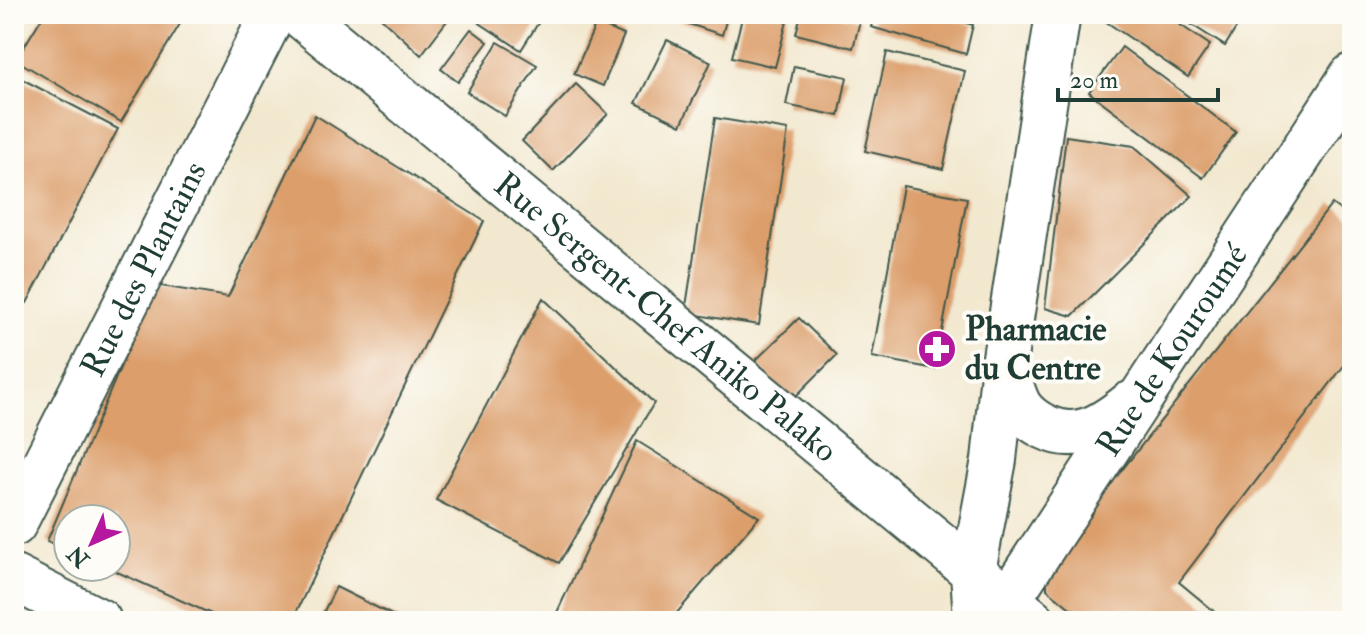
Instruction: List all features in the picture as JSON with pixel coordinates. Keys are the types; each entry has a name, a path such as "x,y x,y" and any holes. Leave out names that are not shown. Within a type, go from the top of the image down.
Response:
{"street":[{"name":"Rue des Plantains","path":"14,524 273,14"},
{"name":"Rue Sergent-Chef Aniko Palako","path":"299,14 973,571 1001,616"},
{"path":"973,571 994,460 1004,364 1058,14"},
{"name":"Rue de Kouroumé","path":"1001,616 1352,76"},
{"path":"1004,364 1020,406 1030,419 1052,430 1072,434 1092,431 1108,422 1144,392"},
{"path":"14,578 99,621"}],"building":[{"path":"44,14 186,14 121,122 16,60"},
{"path":"377,14 452,14 421,55"},
{"path":"479,14 544,14 521,50 475,20"},
{"path":"672,14 728,14 722,35 671,18"},
{"path":"743,14 789,14 775,67 732,57"},
{"path":"801,14 833,14 860,21 853,48 796,34"},
{"path":"874,14 936,14 973,25 966,54 871,27"},
{"path":"1101,14 1164,14 1210,45 1188,77 1099,17"},
{"path":"1175,14 1245,14 1225,46"},
{"path":"596,23 624,35 603,86 574,74"},
{"path":"471,29 488,42 458,82 441,69"},
{"path":"667,40 711,62 681,125 636,103"},
{"path":"498,42 537,65 505,116 467,92"},
{"path":"1122,47 1236,132 1203,178 1089,92"},
{"path":"887,52 965,71 943,169 865,151"},
{"path":"794,66 847,77 839,116 786,105"},
{"path":"18,77 118,129 27,303 14,296 14,84"},
{"path":"576,84 608,114 553,171 522,141"},
{"path":"315,115 484,221 292,621 227,621 132,579 132,503 63,503 155,285 228,297"},
{"path":"715,118 788,130 759,325 685,313"},
{"path":"1066,136 1134,146 1192,196 1072,316 1045,308"},
{"path":"903,186 967,198 935,369 872,357"},
{"path":"1332,204 1352,219 1352,355 1179,582 1226,621 1086,621 1047,589 1047,565"},
{"path":"543,298 654,403 559,563 436,500"},
{"path":"799,318 837,355 792,400 754,362"},
{"path":"637,441 759,517 670,621 553,621"},
{"path":"336,587 404,621 319,621"}],"place":[{"name":"Pharmacie du Centre","path":"937,349"}]}
